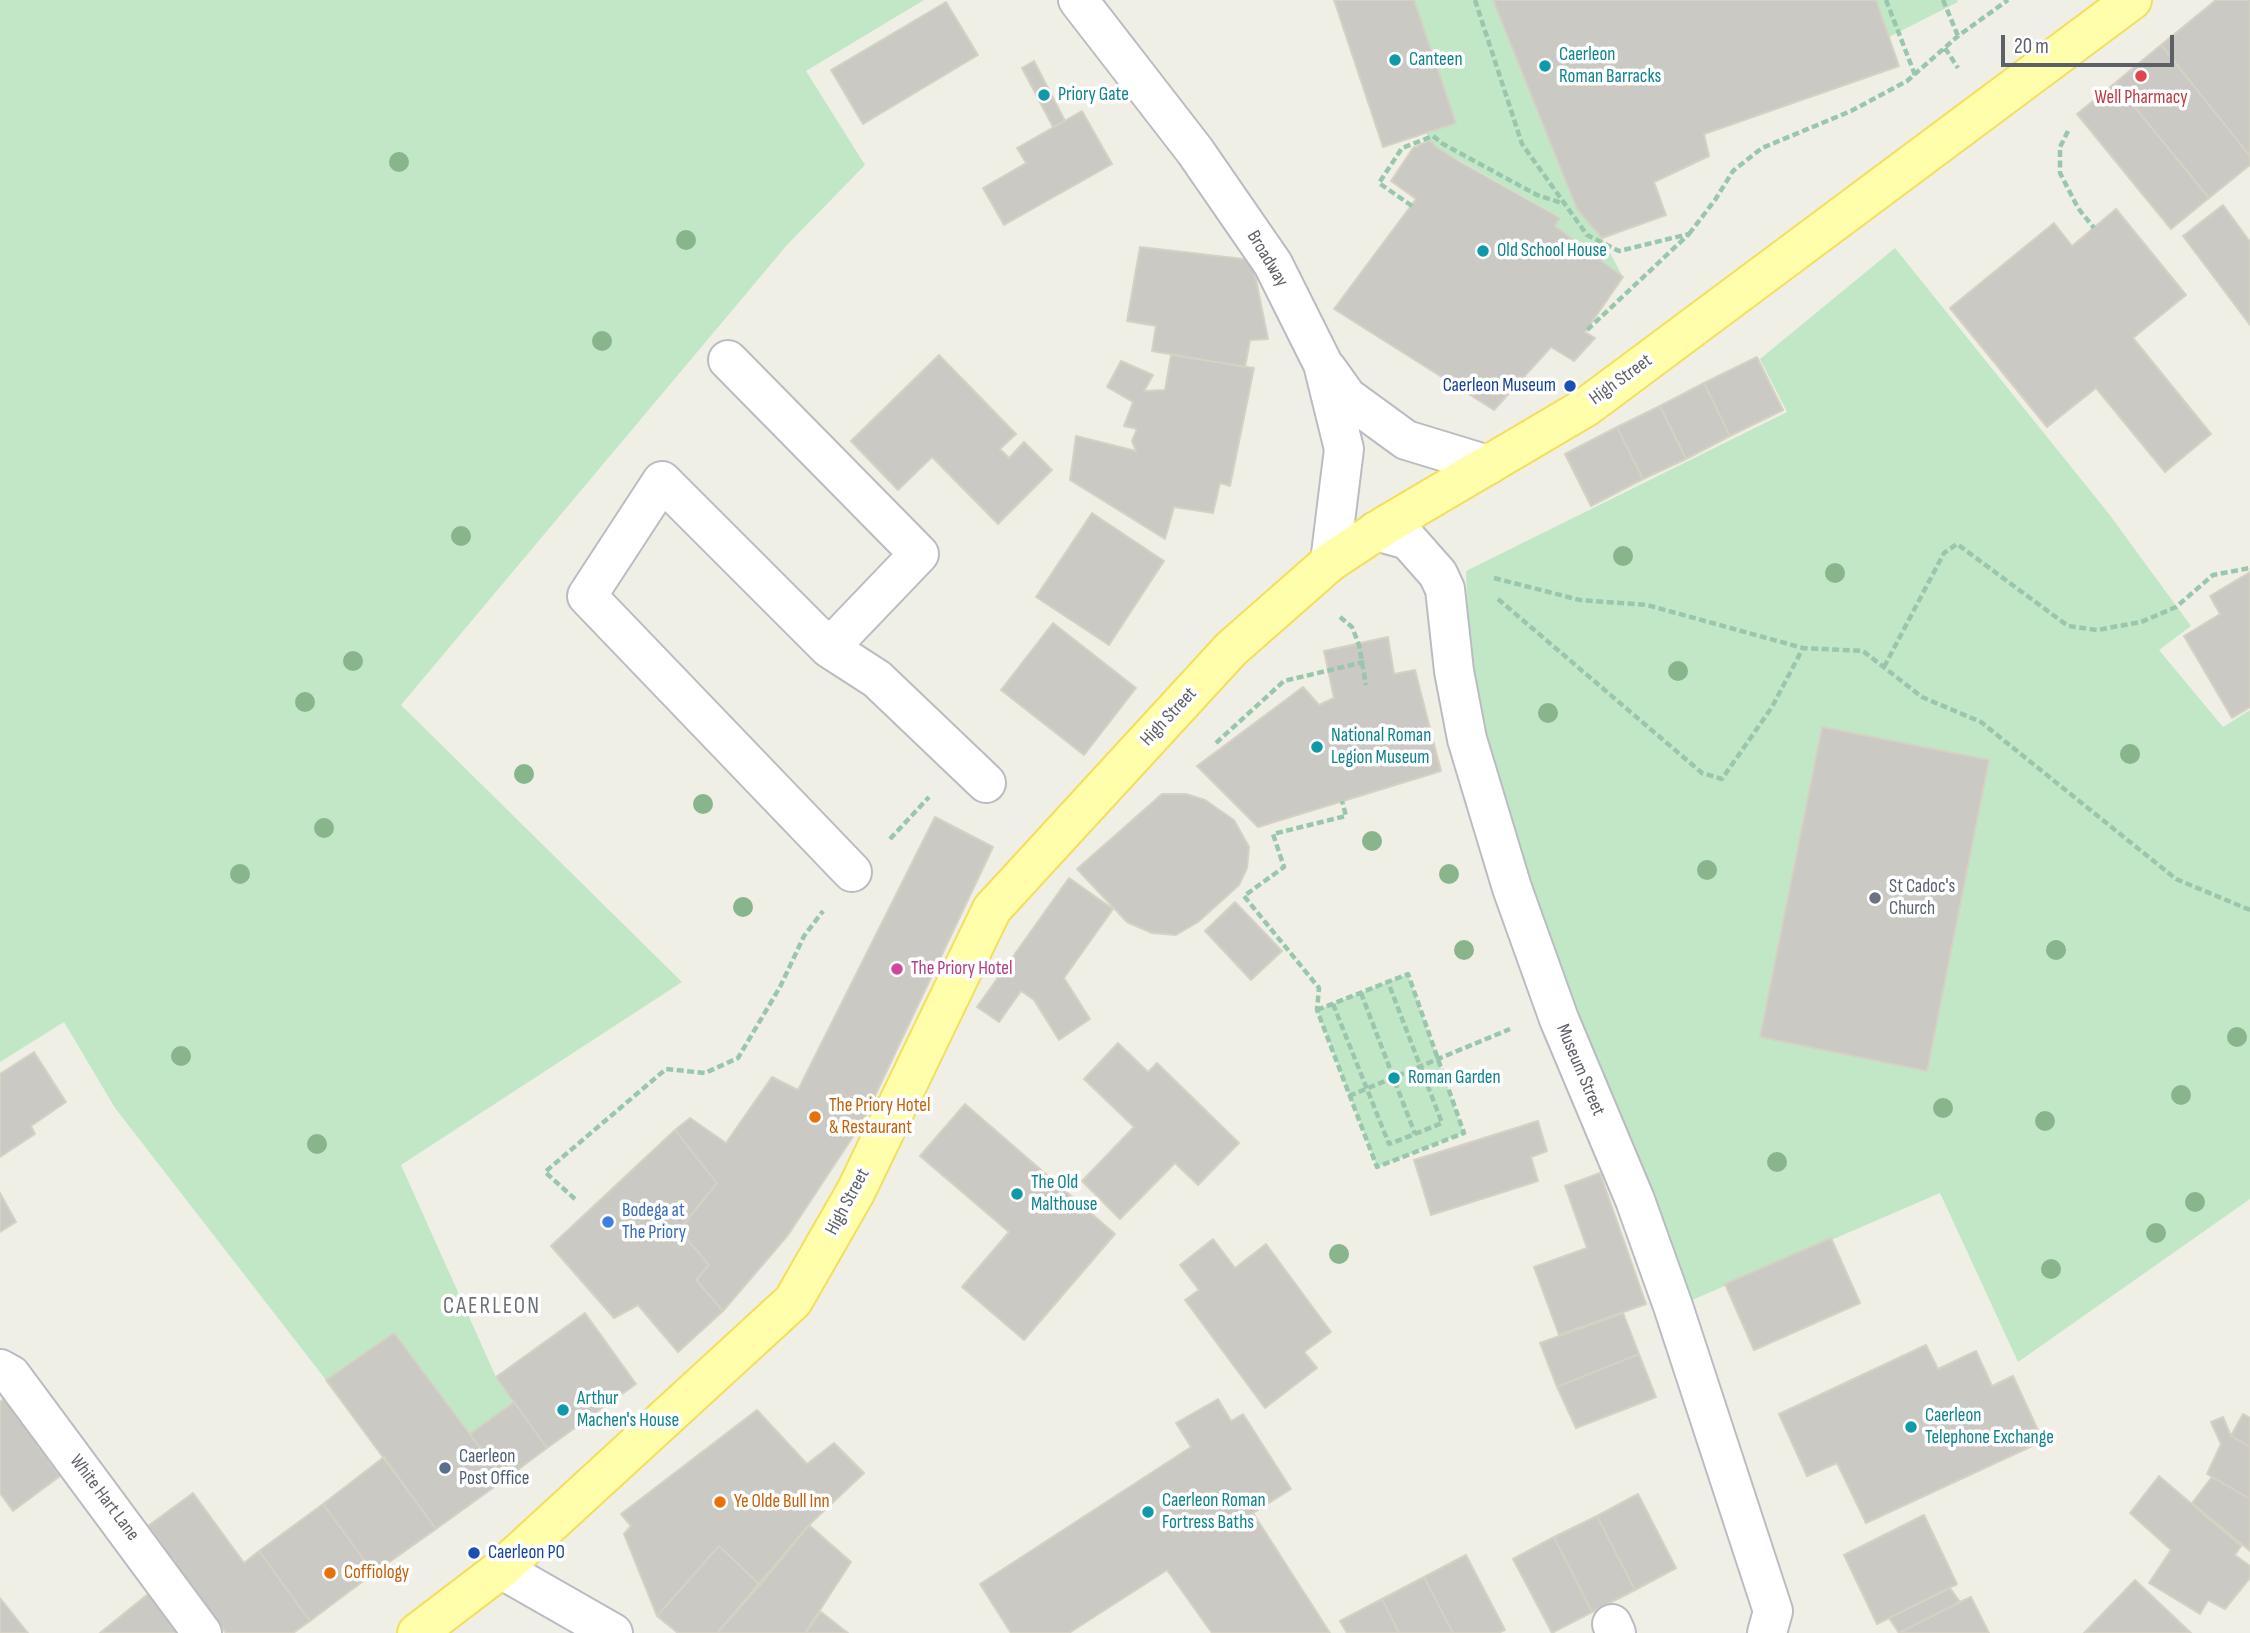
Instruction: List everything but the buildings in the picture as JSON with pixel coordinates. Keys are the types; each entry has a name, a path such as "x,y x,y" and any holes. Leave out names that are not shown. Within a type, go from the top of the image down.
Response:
{"main road":[{"name":"High Street","path":"417,1633 501,1569 793,1301 856,1191 992,909 1231,649 1330,562 1376,531 1586,407 2132,0"}],"street":[{"name":"Broadway","path":"1077,0 1195,150 1273,264 1323,365 1344,449 1330,562"},
{"path":"728,360 919,554 830,648"},
{"path":"1323,365 1347,397 1406,440 1489,465"},
{"path":"852,872 587,596 662,481 830,648 877,679 986,783"},
{"name":"Museum Street","path":"1376,531 1408,540 1438,574 1445,589 1454,671 1467,739 1512,888 1559,1019 1635,1200 1673,1306 1773,1611 1767,1633"},
{"name":"White Hart Lane","path":"0,1369 11,1376 202,1633"},
{"path":"501,1569 613,1633"}],"path":[{"path":"1475,0 1522,144 1587,235 1619,251 1689,234"},
{"path":"1886,0 1915,75"},
{"path":"1943,0 1958,36"},
{"path":"1585,332 1689,234 1733,171 1762,148 1852,111 1915,75 1958,36 2008,0"},
{"path":"1945,48 1964,78"},
{"path":"2068,131 2060,147 2060,173 2078,208 2094,228"},
{"path":"1412,206 1379,183 1402,148 1433,136 1537,195 1562,203"},
{"path":"1884,667 1944,553 1957,544 2068,626 2097,630 2141,622 2176,607 2213,575 2250,568"},
{"path":"1491,578 1580,600 1647,605 1803,648 1863,651 1922,697 1981,722 2176,879 2250,910"},
{"path":"1497,598 1702,773 1722,779 1772,707 1803,648"},
{"path":"1352,627 1364,662 1366,685"},
{"path":"1284,681 1364,662"},
{"path":"575,1199 545,1172 666,1069 705,1073 738,1058 780,987 804,936 852,872 876,855 936,789 966,811 986,783"},
{"path":"1317,1010 1408,974 1464,1133 1377,1167 1317,1010 1319,988 1244,896 1284,867 1273,834 1346,816 1342,801"},
{"path":"1333,1004 1390,1144 1442,1123 1388,982"},
{"path":"1361,993 1415,1134"},
{"path":"1349,1096 1510,1029 1559,1019"}],"green space":[{"path":"0,0 924,0 806,71 865,165 787,245 401,705 682,982 401,1165 496,1377 514,1402 470,1434 394,1333 326,1380 115,1108 64,1022 0,1062"},
{"path":"1414,0 1493,0 1577,209 1602,238 1623,277 1555,226 1560,217 1436,147 1426,133 1456,123"},
{"path":"1876,0 1957,0 1958,2 1889,37"},
{"path":"1895,248 2109,514 2191,626 2159,650 2223,727 2250,710 2250,1199 2018,1362 1940,1193 1690,1301 1534,916 1471,692 1466,571 1787,412 1760,359"},
{"name":"Roman Garden","path":"1408,974 1464,1133 1377,1167 1317,1010"}],"place":[{"name":"Canteen","path":"1395,60"},
{"name":"Caerleon Roman Barracks","path":"1545,66"},
{"name":"Well Pharmacy","path":"2141,76"},
{"name":"Priory Gate","path":"1044,95"},
{"name":"Old School House","path":"1483,251"},
{"name":"Caerleon Museum","path":"1570,386"},
{"name":"National Roman Legion Museum","path":"1317,747"},
{"name":"St Cadoc's Church","path":"1875,898"},
{"name":"The Priory Hotel","path":"897,969"},
{"name":"Roman Garden","path":"1394,1078"},
{"name":"The Priory Hotel & Restaurant","path":"815,1117"},
{"name":"The Old Malthouse","path":"1017,1194"},
{"name":"Bodega at The Priory","path":"608,1222"},
{"name":"Arthur Machen's House","path":"563,1410"},
{"name":"Caerleon Telephone Exchange","path":"1911,1427"},
{"name":"Caerleon Post Office","path":"445,1468"},
{"name":"Ye Olde Bull Inn","path":"720,1502"},
{"name":"Caerleon Roman Fortress Baths","path":"1148,1512"},
{"name":"Caerleon PO","path":"474,1553"},
{"name":"Coffiology","path":"330,1573"}],"district":[{"name":"CAERLEON","path":"492,1307"}]}
